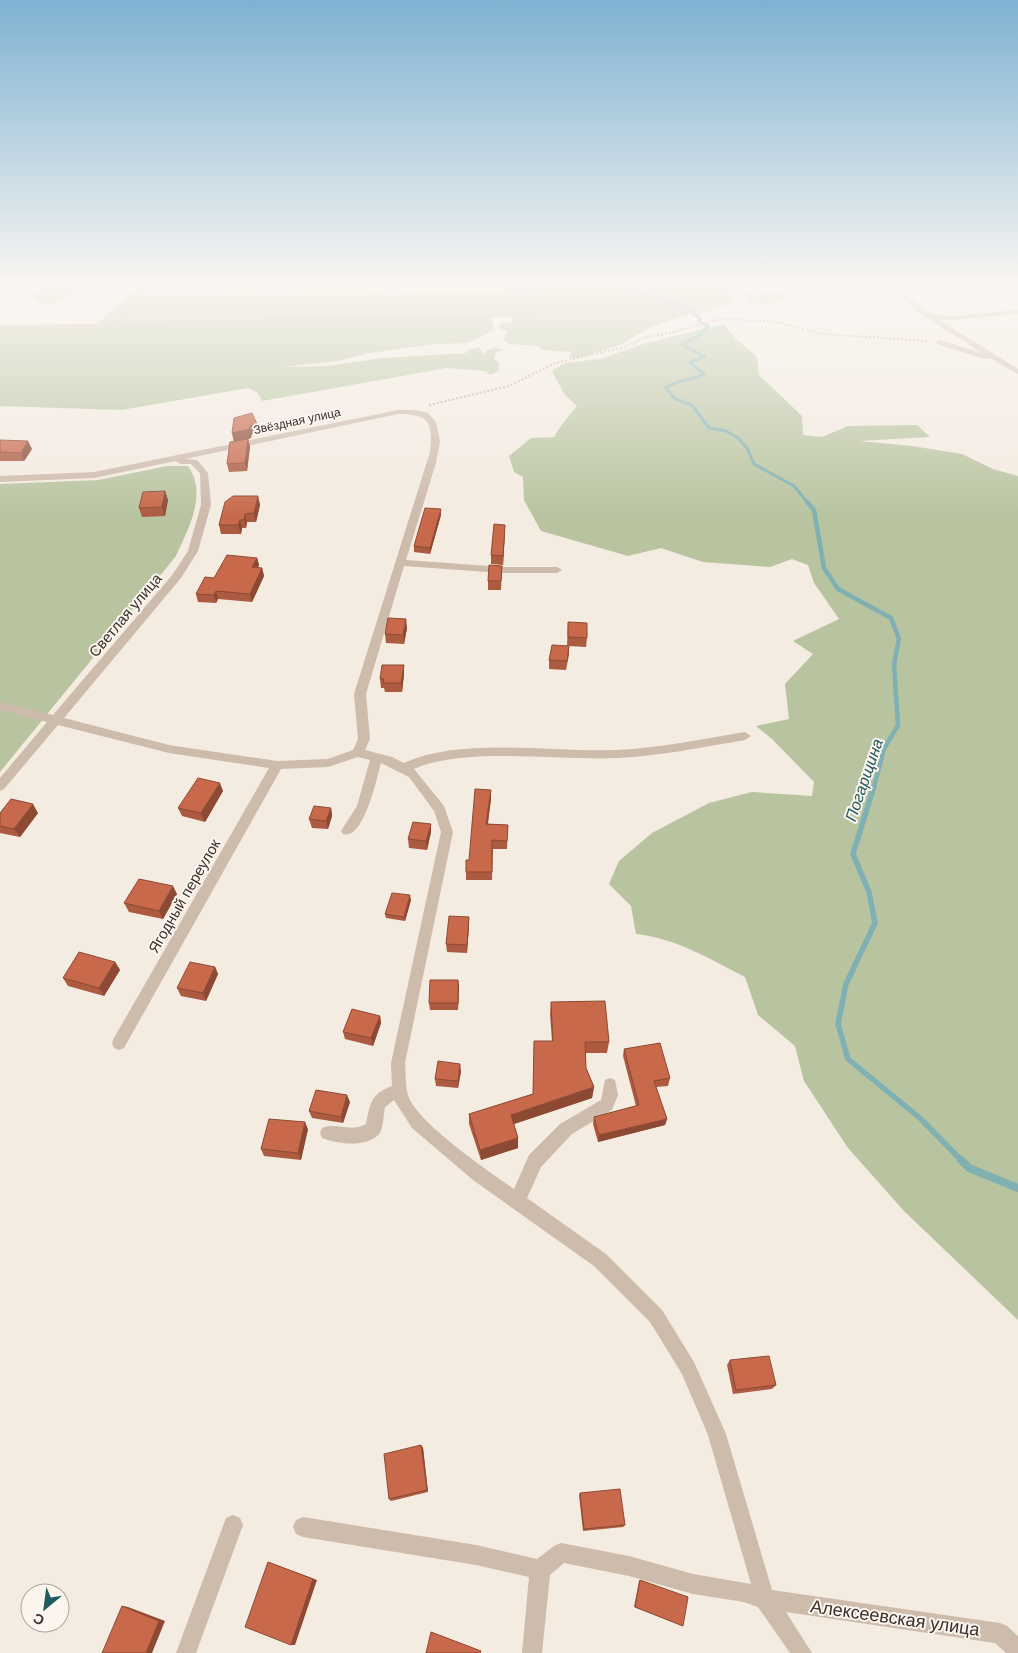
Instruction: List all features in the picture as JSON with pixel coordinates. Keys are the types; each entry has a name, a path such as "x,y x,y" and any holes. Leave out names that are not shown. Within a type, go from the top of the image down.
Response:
{"street":[{"path":"1004,363 1018,372"},
{"name":"Звёздная улица","path":"0,479 94,475 398,412 418,413"},
{"path":"358,753 364,740 360,694 430,473 435,448 433,422 423,414 418,413"},
{"name":"Светлая улица","path":"0,786 177,576 193,551 206,505 204,473 194,462 171,460"},
{"path":"400,563 502,570 556,570"},
{"path":"0,706 169,749 277,764 328,763 358,753 388,760 413,774 440,809 447,832 398,1063 401,1099 417,1123 479,1174 600,1260 656,1316 688,1368 717,1434 765,1599 802,1653"},
{"path":"403,769 419,760 441,755 527,752 619,754 670,750 745,736"},
{"path":"347,831 356,819 369,790 376,758"},
{"name":"Ягодный переулок","path":"119,1043 277,764"},
{"path":"517,1201 535,1161 566,1128 606,1105 610,1095 610,1085"},
{"path":"328,1133 349,1138 363,1135 373,1129 378,1103 385,1095 400,1091"},
{"path":"186,1653 233,1525"},
{"path":"303,1527 476,1555 540,1570 532,1653"},
{"name":"Алексеевская улица","path":"540,1570 561,1554 629,1566 693,1584 744,1592 765,1599 1000,1633 1018,1650"}],"path":[{"path":"418,413 423,406 510,386 555,363"}],"green space":[{"path":"0,363 318,363 282,367 327,366 347,363 499,364 499,371 490,375 486,371 447,368 262,401 258,393 249,388 121,410 0,406"},
{"path":"565,363 758,363 759,375 802,416 803,435 822,437 848,426 917,425 930,437 859,441 912,446 962,454 993,469 1018,476 1018,1320 904,1211 848,1148 804,1081 795,1046 758,1015 745,977 678,945 650,936 636,934 631,906 609,884 619,861 652,833 709,803 752,792 812,796 814,782 772,739 756,726 789,719 785,684 813,654 793,641 839,619 814,583 808,565 792,559 770,567 703,562 661,548 628,556 541,531 524,500 523,477 514,472 509,456 531,438 554,437 577,406 564,394 552,371"},
{"path":"167,466 188,466 194,477 196,488 194,511 176,556 0,772 0,484 98,480"}],"building":[{"path":"252,413 257,424 250,426 250,429 232,433 234,418"},
{"path":"248,439 245,463 227,464 230,442"},
{"path":"0,440 28,441 21,453 0,452"},
{"path":"165,491 162,507 139,508 143,492"},
{"path":"233,496 258,496 254,513 245,514 244,520 240,520 238,525 219,525 225,502"},
{"path":"425,508 441,509 430,548 414,546"},
{"path":"494,524 505,525 503,556 491,555"},
{"path":"227,555 257,558 252,567 262,568 250,594 216,591 214,595 196,594 205,577 214,578"},
{"path":"489,565 502,566 501,581 488,581"},
{"path":"388,618 406,619 403,635 385,634"},
{"path":"568,622 587,623 587,638 568,637"},
{"path":"552,645 569,646 567,661 549,660"},
{"path":"382,665 404,665 401,683 383,683 384,679 380,679"},
{"path":"198,778 220,783 201,813 178,808"},
{"path":"475,789 491,790 486,824 508,825 507,841 492,840 492,872 466,872 466,860 469,860"},
{"path":"11,799 33,804 14,829 0,826 0,813"},
{"path":"314,806 331,808 326,821 309,819"},
{"path":"413,822 431,824 426,841 408,839"},
{"path":"139,879 173,886 159,911 124,903"},
{"path":"392,893 410,895 404,917 385,914"},
{"path":"449,916 469,917 467,945 446,944"},
{"path":"79,952 115,962 99,988 63,978"},
{"path":"190,962 215,967 203,993 177,988"},
{"path":"430,980 458,980 458,1003 429,1003"},
{"path":"605,1001 609,1042 585,1042 586,1068 594,1087 511,1115 518,1138 480,1150 469,1114 533,1094 534,1041 553,1041 551,1002"},
{"path":"352,1009 380,1016 371,1038 343,1032"},
{"path":"660,1043 670,1078 654,1081 667,1119 599,1135 594,1117 639,1105 624,1049"},
{"path":"438,1061 460,1064 458,1081 435,1079"},
{"path":"316,1090 347,1095 341,1117 309,1111"},
{"path":"269,1119 305,1122 298,1153 261,1149"},
{"path":"769,1356 776,1385 736,1390 730,1360"},
{"path":"421,1445 427,1490 389,1499 384,1454"},
{"path":"620,1489 625,1525 584,1529 580,1493"},
{"path":"268,1562 313,1579 291,1645 245,1627"},
{"path":"640,1580 688,1597 683,1626 635,1607"},
{"path":"122,1606 159,1621 146,1653 102,1653"},
{"path":"431,1632 481,1651 480,1653 426,1653"}],"waterway":[{"name":"Погарщина","path":"691,363 704,374 666,388 675,399 692,405 709,428 726,431 738,438 747,448 754,464 794,486 808,503"},
{"name":"Погарщина","path":"807,502 814,510 824,568 838,589 891,618 899,639 894,664 898,725 884,749 874,787"},
{"name":"Погарщина","path":"874,786 853,854 869,892 875,923 846,984 838,1024 848,1059 921,1119 963,1162"},
{"name":"Погарщина","path":"963,1162 969,1168 1018,1188"}]}
